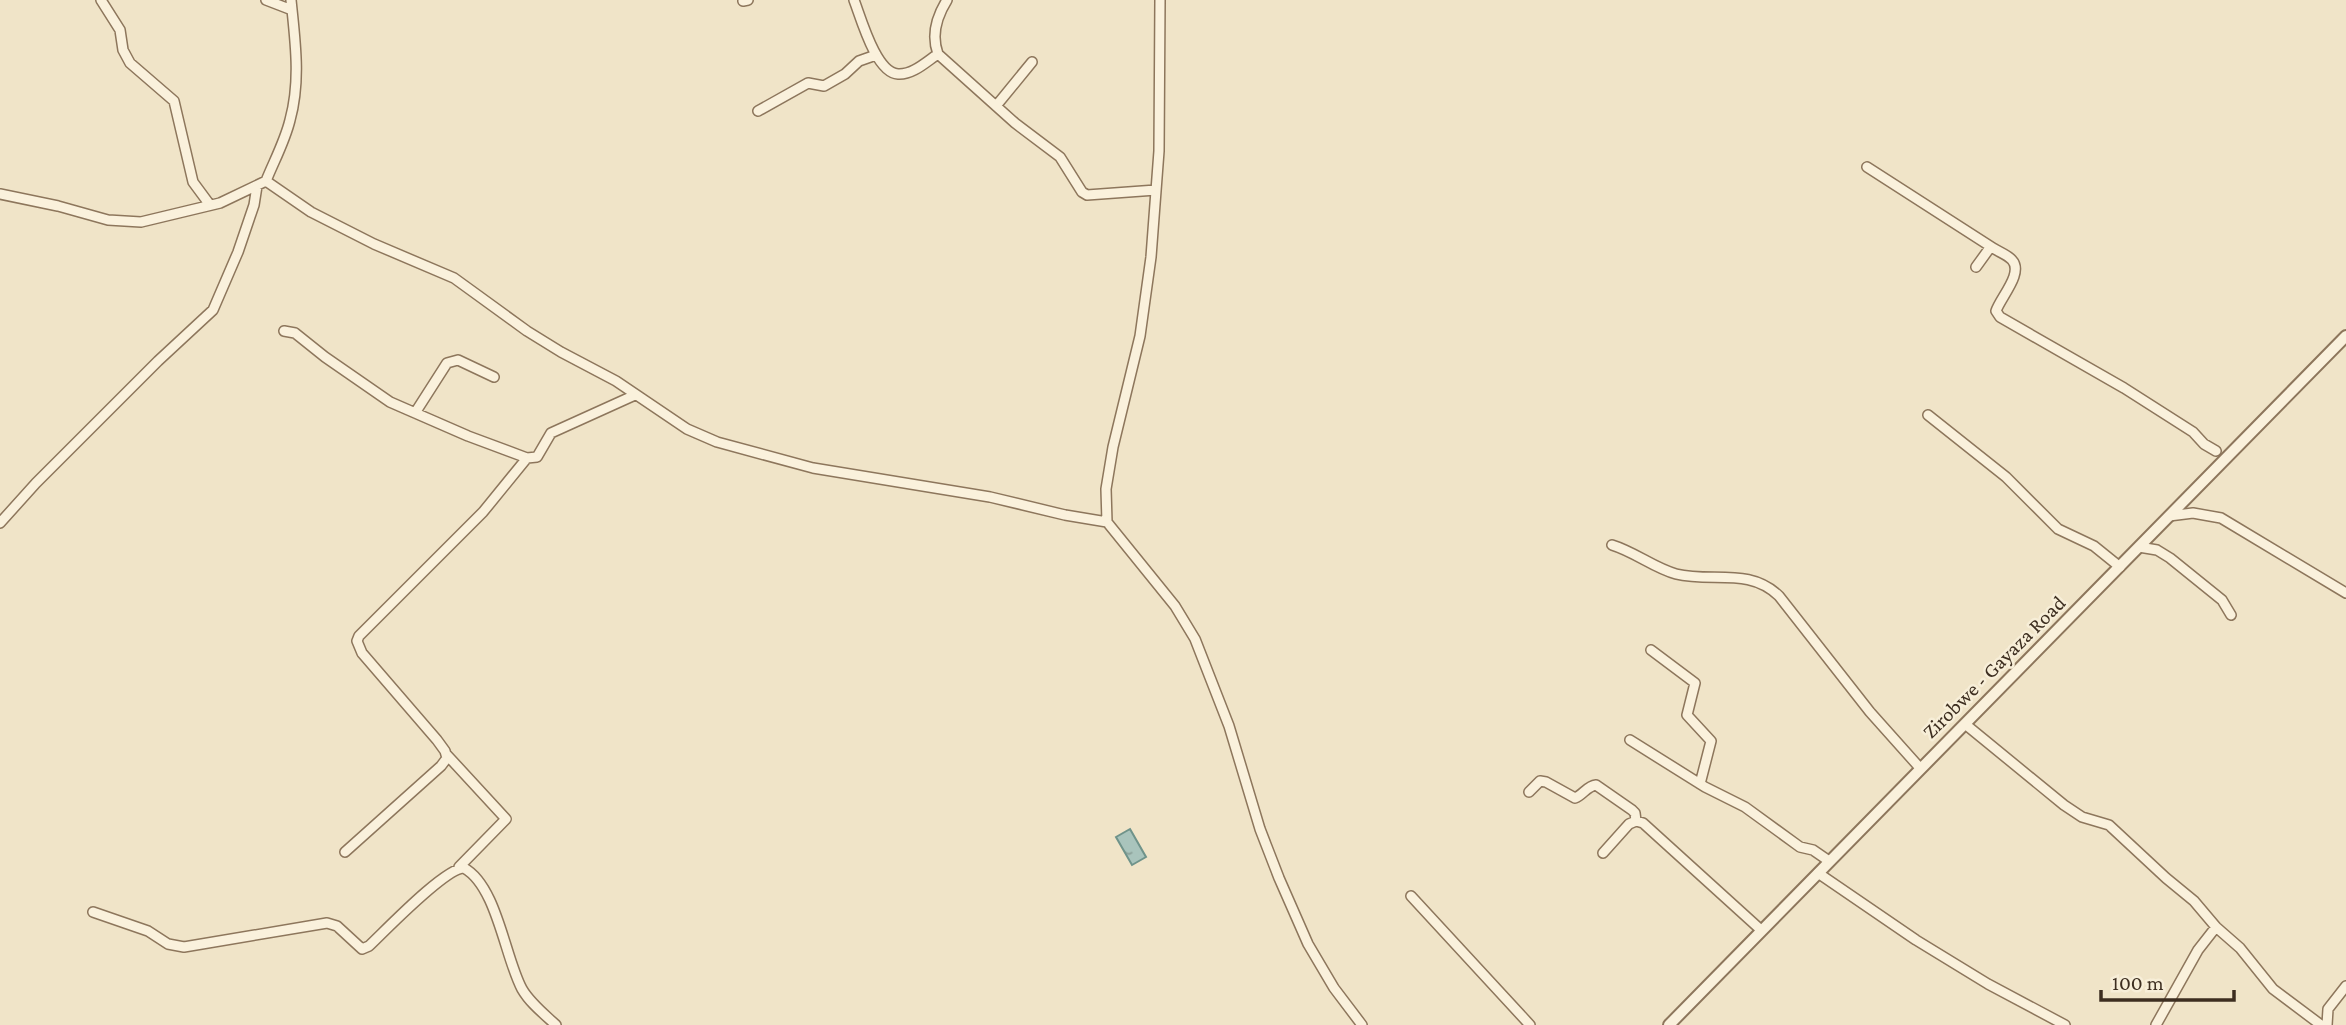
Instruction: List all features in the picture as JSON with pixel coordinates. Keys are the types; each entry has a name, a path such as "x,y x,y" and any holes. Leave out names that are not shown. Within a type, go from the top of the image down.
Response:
{"street":[{"path":"101,0 120,30 123,50 130,64 174,101 193,182 209,205"},
{"path":"0,194 108,220 141,222 220,203 267,181 290,122 294,106 297,61 292,5 266,0"},
{"path":"853,0 876,55 888,71 896,75 919,67 937,54"},
{"path":"947,0 941,8 935,28 937,54 1060,157 1083,192 1087,195 1156,190"},
{"path":"1160,0 1159,150 1147,299 1111,457 1106,489 1107,522 1168,598 1195,639 1228,726 1260,830 1279,878 1308,944 1334,988 1362,1025"},
{"path":"758,111 808,83 824,86 845,74 859,61 876,55"},
{"path":"996,106 1032,62"},
{"path":"1867,167 2012,260 2016,272 1996,311 2000,317 2124,388 2193,432 2204,444 2216,451"},
{"path":"267,181 311,212 374,244 454,278 527,331 600,372 687,429 747,452 813,468 990,497 1107,522"},
{"path":"0,523 36,483 158,361 213,310 238,252 254,205 257,186"},
{"path":"1976,267 1989,249 1993,248"},
{"path":"284,331 299,336 373,392 415,414 527,458 537,457 551,433 635,395"},
{"name":"Zirobwe - Gayaza Road","path":"1670,1025 2346,336"},
{"path":"415,414 447,363 458,360 494,377"},
{"path":"1928,415 2006,477 2058,529 2094,546 2120,567"},
{"path":"93,912 148,931 176,946 184,947 260,932 327,923 337,926 362,949 369,946 423,896 469,859 506,819 447,755 362,653 357,641 483,512 527,458"},
{"path":"2169,516 2193,513 2221,518 2346,593"},
{"path":"1612,545 1675,574 1743,579 1769,586 1870,712 1920,768"},
{"path":"2139,547 2157,550 2170,558 2222,600 2231,615"},
{"path":"1651,650 1695,683 1687,715 1711,741 1700,784"},
{"path":"1965,724 2064,805 2082,817 2109,825 2194,901 2216,927 2240,948 2273,989 2321,1025"},
{"path":"1630,740 1700,784 1745,807 1800,847 1812,850 1829,861"},
{"path":"345,852 441,766 447,755"},
{"path":"1529,792 1540,781 1575,798 1596,785 1636,813 1636,821"},
{"path":"1603,853 1629,824 1636,821 1643,823 1761,930"},
{"path":"459,867 468,870 487,895 524,993 556,1025"},
{"path":"1818,873 1988,985 2065,1025"},
{"path":"1411,896 1530,1025"},
{"path":"2156,1025 2199,950 2216,927"},
{"path":"2327,1025 2328,1009 2346,986"}],"water":[{"path":"1130,829 1146,857 1132,865 1116,837"}]}
